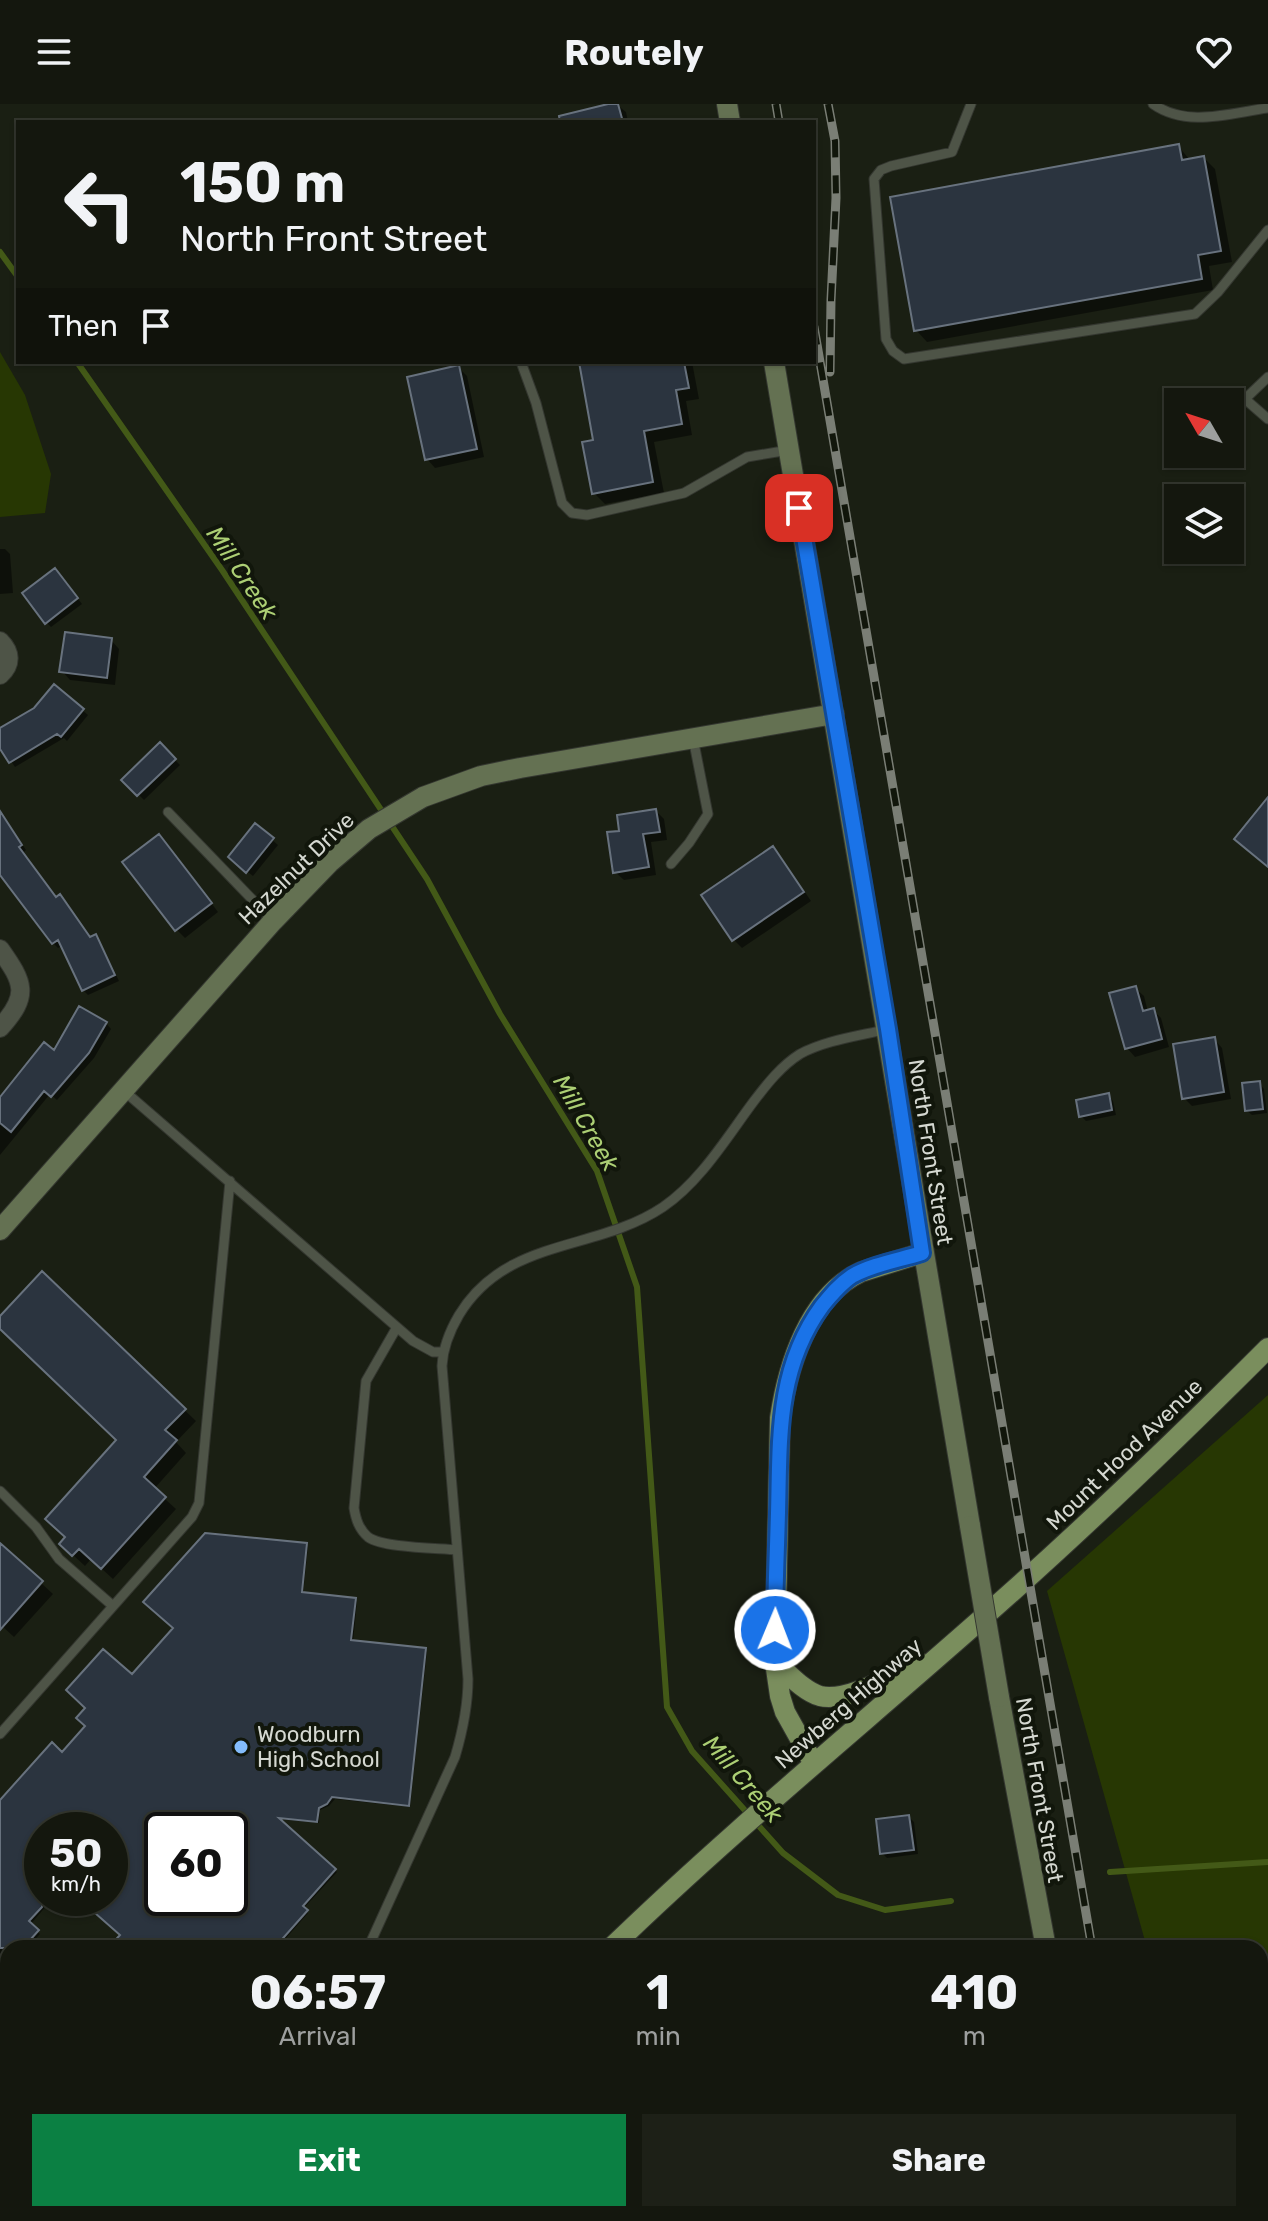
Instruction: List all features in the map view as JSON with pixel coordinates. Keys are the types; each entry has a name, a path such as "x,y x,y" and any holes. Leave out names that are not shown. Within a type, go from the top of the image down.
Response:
{"main road":[{"name":"North Front Street","path":"774,364 888,1029 922,1253 1045,1940"},
{"name":"Hazelnut Drive","path":"0,1230 273,921 329,863 369,829 423,797 481,776 834,714"},
{"path":"814,1764 785,1712 775,1662 780,1418 792,1364 815,1316 840,1285 874,1267 922,1253"},
{"name":"Mount Hood Avenue","path":"1012,1593 1113,1501 1268,1348"},
{"name":"Newberg Highway","path":"620,1940 814,1764 1012,1593"},
{"path":"775,1662 811,1692 823,1697 835,1697 869,1686 940,1654"}],"street":[{"path":"0,641 7,648 10,658 7,669 0,675"},
{"path":"0,949 20,980 22,994 17,1007 0,1028"}],"lane":[{"path":"971,104 952,152 891,166 881,170 874,179 886,339 893,351 904,359 1195,314 1218,292 1268,230"},
{"path":"1153,104 1164,112 1195,119 1268,108"},
{"path":"522,364 536,403 562,503 572,513 587,515 684,493 747,457 789,450"},
{"path":"1268,377 1245,399 1268,419"},
{"path":"671,864 708,814 693,738"},
{"path":"168,812 273,921"},
{"path":"372,1940 455,1757 468,1704 442,1366 447,1338 465,1306 491,1277 510,1265 628,1224 661,1208 688,1186 771,1078 801,1054 819,1046 888,1029"},
{"path":"123,1090 397,1327 433,1352 443,1352"},
{"path":"0,1734 192,1517 199,1503 230,1181"},
{"path":"397,1327 366,1381 354,1508 356,1519 360,1528 375,1541 457,1550"},
{"path":"0,1491 36,1527 59,1559 113,1606"}],"green space":[{"path":"0,352 25,395 51,474 45,513 0,517"},
{"path":"1268,1395 1268,1940 1145,1940 1047,1591"}],"building":[{"path":"618,104 622,120 560,120 559,116"},
{"path":"1179,144 1182,160 1204,156 1221,251 1198,255 1202,279 914,331 890,197"},
{"path":"579,364 684,364 689,388 676,390 682,424 644,431 653,482 592,494 582,442 593,440"},
{"path":"459,365 477,449 425,460 407,377"},
{"path":"55,568 78,598 45,624 22,593"},
{"path":"65,632 112,638 107,678 59,672"},
{"path":"54,684 84,709 61,737 57,734 9,763 0,749 0,728 34,708"},
{"path":"160,742 176,759 137,796 121,780"},
{"path":"1268,797 1268,867 1234,839"},
{"path":"656,809 660,832 643,834 649,867 613,873 607,832 619,831 617,815"},
{"path":"0,811 22,845 19,847 56,897 60,894 90,937 96,934 115,975 82,991 58,940 52,944 0,875"},
{"path":"255,823 274,838 246,873 228,857"},
{"path":"159,834 212,903 175,931 122,862"},
{"path":"773,846 804,892 732,941 701,895"},
{"path":"1136,986 1143,1011 1154,1008 1162,1039 1125,1049 1109,993"},
{"path":"79,1006 107,1022 89,1053 51,1097 44,1091 11,1132 0,1123 0,1097 44,1042 54,1050"},
{"path":"1215,1037 1224,1092 1182,1099 1173,1044"},
{"path":"1260,1081 1263,1109 1245,1111 1242,1083"},
{"path":"1109,1093 1112,1110 1079,1117 1076,1100"},
{"path":"42,1271 186,1409 165,1430 177,1440 144,1477 166,1497 101,1569 79,1549 72,1556 59,1544 65,1537 45,1519 116,1440 0,1329 0,1316"},
{"name":"Woodburn High School","path":"205,1533 307,1543 302,1592 356,1598 351,1640 426,1648 409,1806 332,1797 319,1808 317,1822 279,1818 336,1869 303,1906 308,1910 281,1940 115,1940 120,1935 98,1916 128,1916 128,1812 24,1812 24,1916 34,1916 29,1921 39,1930 30,1940 0,1940 0,1800 52,1742 62,1752 85,1726 76,1718 85,1708 66,1690 103,1649 132,1674 173,1628 143,1602"},
{"path":"0,1543 43,1581 0,1630"},
{"path":"909,1815 914,1850 880,1854 876,1819"}],"waterway":[{"name":"Mill Creek","path":"0,252 16,274"},
{"name":"Mill Creek","path":"78,364 222,570 427,879 500,1014 597,1171 637,1287 667,1707 692,1751 783,1853 838,1895 885,1910 951,1901"},
{"name":"Mill Creek","path":"1110,1872 1268,1862"}],"railway":[{"path":"776,104 779,120"},
{"path":"828,104 835,141 836,198 830,372"},
{"path":"816,339 1091,1940"}],"place":[{"name":"Woodburn High School","path":"241,1747"}],"route":[{"path":"775,1630 780,1418 798,1348 815,1316 840,1285 874,1267 922,1253 888,1029 799,508"}]}
